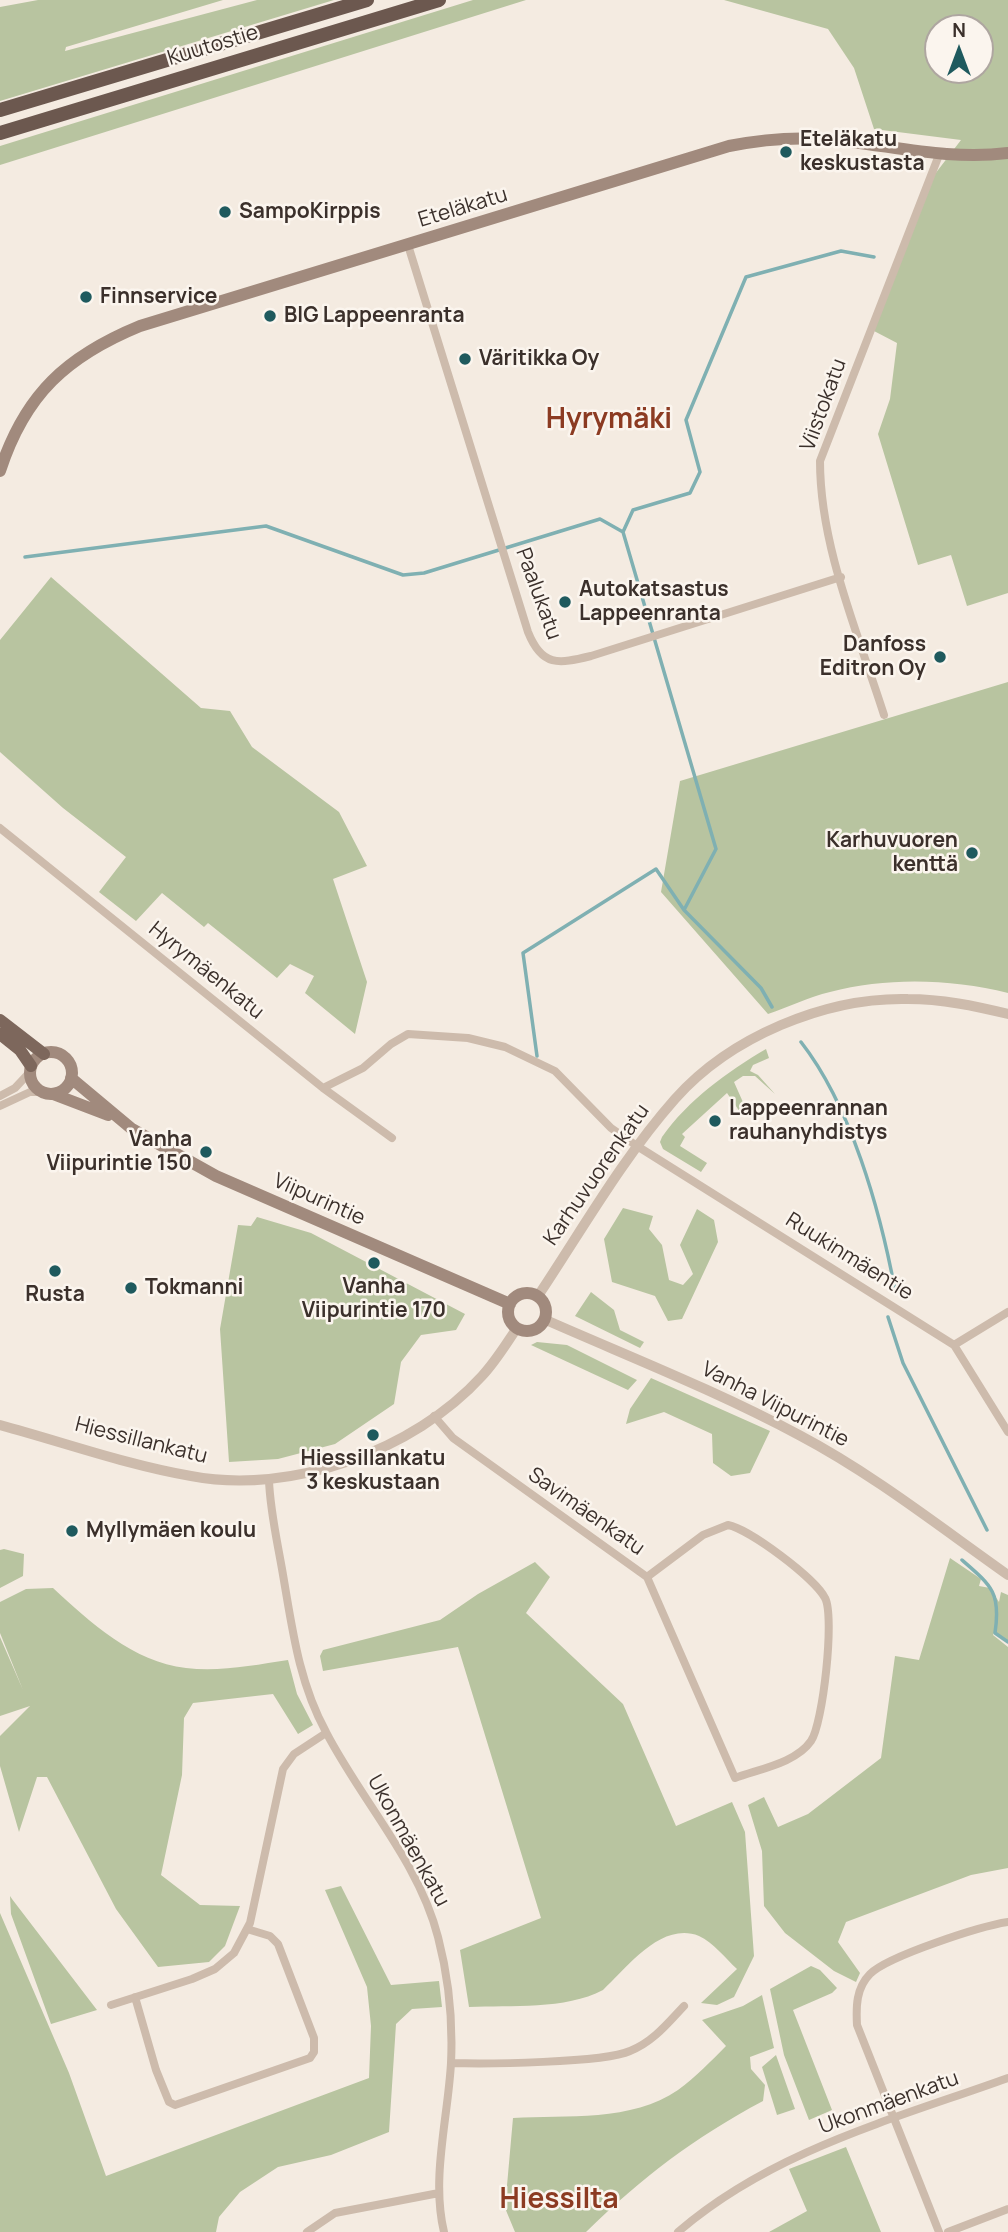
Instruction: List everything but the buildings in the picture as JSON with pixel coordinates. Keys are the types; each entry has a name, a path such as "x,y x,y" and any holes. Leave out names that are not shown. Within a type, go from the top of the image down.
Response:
{"highway":[{"name":"Kuutostie","path":"0,110 367,0"},
{"name":"Kuutostie","path":"0,133 439,0"}],"main road":[{"name":"Eteläkatu","path":"0,471 23,416 69,364 101,342 140,326 729,146 758,141 821,139 939,155 1008,153"},
{"path":"0,1020 44,1054"},
{"path":"0,1034 20,1051 30,1069 31,1080 47,1093 68,1086 71,1078 67,1060 56,1053 44,1054 30,1069"},
{"name":"Viipurintie","path":"71,1078 119,1119 216,1176 510,1304"},
{"name":"Viipurintie","path":"47,1093 119,1119"},
{"path":"519,1295 538,1296 545,1306 545,1320 530,1331 517,1328 509,1317 510,1304 519,1295"}],"street":[{"name":"Viistokatu","path":"884,715 841,578 820,495 820,461 939,155"},
{"name":"Paalukatu","path":"408,245 528,632 540,654 553,661 565,662 591,656 841,578"},
{"name":"Hyrymäenkatu","path":"0,828 323,1088 392,1138"},
{"name":"Karhuvuorenkatu","path":"538,1296 637,1146 676,1097 728,1054 797,1019 858,1004 907,999 944,1000 1008,1014"},
{"name":"Ruukinmäentie","path":"323,1088 363,1068 391,1044 408,1034 468,1038 505,1047 555,1071 611,1128 637,1146 954,1345 1008,1432"},
{"path":"0,1096 15,1088 30,1069"},
{"path":"0,1105 30,1092 47,1093"},
{"path":"954,1345 1008,1311"},
{"name":"Vanha Viipurintie","path":"545,1320 745,1407 800,1435 868,1477 1008,1575"},
{"name":"Hiessillankatu","path":"0,1425 191,1477 269,1480 316,1472 353,1460 433,1416 482,1377 517,1328"},
{"name":"Savimäenkatu","path":"433,1416 453,1438 647,1577 735,1778 793,1756 811,1741 821,1706 830,1620 826,1598 813,1584 747,1532 728,1525 703,1535 647,1577"},
{"name":"Ukonmäenkatu","path":"269,1480 298,1662 308,1695 326,1733 410,1872 437,1932 447,1971 452,2013 451,2063 439,2193 444,2232"},
{"path":"111,2006 215,1969 234,1953 247,1930 283,1769 294,1754 326,1733"},
{"path":"939,2232 857,2025 856,2005 861,1988 870,1973 888,1962 988,1924 1008,1922"},
{"path":"135,1997 156,2070 169,2102 175,2105 310,2058 314,2052 314,2038 278,1944 270,1936 247,1930"},
{"path":"451,2063 598,2057 629,2052 654,2037 684,2006"},
{"name":"Ukonmäenkatu","path":"678,2232 705,2209 765,2171 893,2119 1008,2078"},
{"path":"307,2232 335,2213 439,2193"},
{"path":"948,2232 1008,2209"}],"green space":[{"path":"38,0 223,0 66,47 65,51 257,0 334,0 0,101 0,7"},
{"path":"473,0 526,0 0,165 0,146"},
{"path":"724,0 1008,0 1008,593 967,606 951,555 918,565 878,434 890,399 897,343 874,331 935,174 961,140 874,129 854,68 828,29"},
{"path":"51,577 201,708 230,711 252,747 339,812 367,866 333,879 367,982 355,1034 305,993 314,976 290,964 277,978 208,923 204,927 162,893 136,921 99,892 126,857 63,808 0,752 0,640"},
{"path":"1008,682 1008,993 942,983 874,984 822,994 768,1014 661,892 680,781"},
{"path":"766,1049 769,1058 753,1065 750,1071 758,1075 775,1094 755,1076 743,1076 734,1082 746,1109 740,1112 727,1093 682,1134 685,1137 680,1146 707,1163 701,1172 663,1149 660,1142 662,1137 696,1099 737,1067"},
{"path":"623,1208 653,1216 649,1229 662,1245 669,1280 683,1285 693,1274 680,1245 697,1209 714,1220 718,1242 682,1319 668,1321 655,1296 612,1282 604,1239"},
{"path":"257,1217 311,1233 465,1314 456,1330 421,1335 401,1362 394,1404 335,1444 278,1459 229,1462 220,1329 238,1225 251,1226"},
{"path":"591,1292 614,1310 620,1330 644,1342 640,1348 575,1316"},
{"path":"537,1342 567,1345 637,1380 628,1390 531,1345"},
{"path":"651,1378 770,1431 750,1473 731,1476 713,1463 712,1434 664,1412 626,1424 630,1409"},
{"path":"0,1550 24,1554 23,1576 0,1588"},
{"path":"950,1558 981,1579 979,1586 990,1588 999,1602 1001,1592 1008,1595 1008,1642 995,1633 996,1628 993,1635 1008,1647 1008,1868 971,1875 846,1922 838,1942 860,1973 856,1982 834,1971 785,1933 764,1906 762,1851 748,1805 764,1797 778,1827 808,1814 881,1758 895,1656 919,1660"},
{"path":"535,1562 550,1577 526,1613 623,1704 676,1826 732,1802 745,1832 754,1956 734,1997 717,2005 701,2003 737,1969 704,1939 685,1933 658,1941 634,1959 603,1990 588,1996 555,2004 469,2007 460,1950 541,1918 458,1647 323,1671 320,1656 323,1650 440,1620 478,1594"},
{"path":"53,1588 97,1627 130,1649 167,1664 212,1669 288,1660 297,1694 313,1725 298,1734 273,1694 193,1703 184,1718 182,1775 161,1875 200,1905 240,1906 225,1946 209,1962 158,1967 116,1909 47,1777 37,1777 19,1832 0,1766 0,1736 30,1706 0,1716 0,1637 23,1690 0,1633 0,1602 26,1589"},
{"path":"341,1886 391,1985 439,1981 442,2007 412,2009 396,2024 389,2132 331,2155 278,2167 240,2192 219,2217 216,2232 0,2232 0,1913 69,2073 106,2176 369,2078 371,2026 367,1987 325,1890"},
{"path":"10,1896 97,2010 51,2024 11,1914"},
{"path":"811,1966 820,1970 837,1988 832,1993 793,2010 832,2110 809,2120 784,2055 770,1989"},
{"path":"762,1995 774,2048 750,2057 751,2069 765,2085 763,2101 691,2144 628,2193 586,2232 515,2232 505,2208 513,2118 598,2115 620,2112 660,2100 685,2085 726,2046 702,2020 743,2006"},
{"path":"776,2055 795,2109 777,2115 762,2067"},
{"path":"846,2147 881,2232 769,2232 807,2211 789,2169"}],"waterway":[{"path":"772,1007 761,988 684,910 716,849 623,532 633,510 690,493 700,472 686,420 746,277 841,251 874,257"},
{"path":"25,557 266,526 403,575 424,573 600,519 623,532"},
{"path":"537,1056 523,953 656,869 684,910"},
{"path":"801,1042 835,1096 849,1128 872,1193 895,1290"},
{"path":"888,1317 903,1363 987,1530"},
{"path":"962,1560 992,1591 997,1608 995,1633 1008,1642"}],"place":[{"name":"Eteläkatu keskustasta","path":"786,152"},
{"name":"SampoKirppis","path":"225,212"},
{"name":"Finnservice","path":"86,297"},
{"name":"BIG Lappeenranta","path":"270,316"},
{"name":"Väritikka Oy","path":"465,359"},
{"name":"Autokatsastus Lappeenranta","path":"565,602"},
{"name":"Danfoss Editron Oy","path":"940,657"},
{"name":"Karhuvuoren kenttä","path":"972,853"},
{"name":"Lappeenrannan rauhanyhdistys","path":"715,1121"},
{"name":"Vanha Viipurintie 150","path":"206,1152"},
{"name":"Vanha Viipurintie 170","path":"374,1263"},
{"name":"Rusta","path":"55,1271"},
{"name":"Tokmanni","path":"131,1288"},
{"name":"Hiessillankatu 3 keskustaan","path":"373,1435"},
{"name":"Myllymäen koulu","path":"72,1531"}],"district":[{"name":"Hyrymäki","path":"609,420"},
{"name":"Hiessilta","path":"559,2200"}]}
